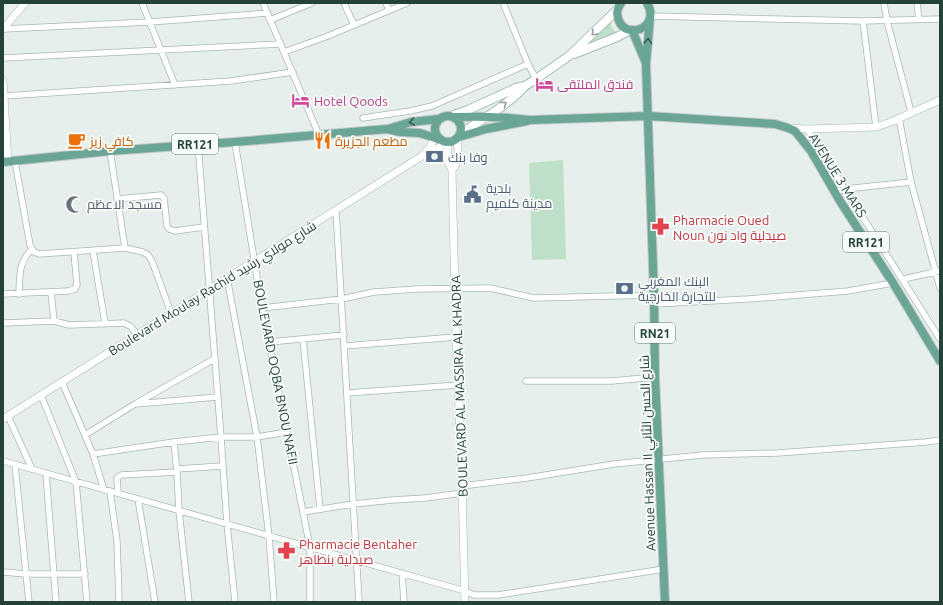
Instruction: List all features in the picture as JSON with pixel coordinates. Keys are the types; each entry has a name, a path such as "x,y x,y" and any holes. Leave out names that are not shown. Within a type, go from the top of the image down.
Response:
{"main road":[{"name":"RN21","path":"647,3 651,12"},
{"name":"RN21","path":"618,5 617,15 620,24 631,30"},
{"path":"459,136 512,98 525,86 569,56 618,5"},
{"path":"569,56 631,30 643,28 651,12"},
{"name":"Avenue Hassan II شارع الحسن الثاني","path":"651,12 646,64 654,295 655,377 664,568 664,602"},
{"name":"Avenue Hassan II شارع الحسن الثاني","path":"631,30 646,64"},
{"path":"459,136 460,124 453,116 516,88 525,86"},
{"name":"RR121","path":"9,162 110,151 387,129 411,122 439,119 444,116 513,117 530,120"},
{"name":"RR121","path":"387,129 400,132 420,133 452,141 459,136 530,120 648,116 754,122 780,125 788,128"},
{"path":"439,119 435,126 440,139"},
{"name":"AVENUE 3 MARS","path":"788,128 795,131 811,151 940,361"}],"street":[{"path":"3,29 25,3"},
{"path":"142,3 175,85"},
{"path":"263,3 320,135"},
{"path":"270,20 312,3"},
{"path":"344,3 354,25"},
{"path":"386,3 389,10"},
{"path":"284,52 407,3"},
{"path":"503,3 528,64 536,79"},
{"path":"884,3 887,21 911,112"},
{"path":"917,3 919,20"},
{"path":"651,12 863,21 940,19"},
{"path":"3,29 150,22 268,14"},
{"path":"863,21 876,127"},
{"path":"3,58 281,44"},
{"path":"363,118 432,106 528,64"},
{"path":"4,96 231,81 293,72"},
{"path":"3,81 9,162 30,245 34,252 39,254 125,248 143,252 148,255 152,261 171,313"},
{"path":"788,128 807,129 876,127 940,100"},
{"path":"899,118 911,182 938,272 940,288"},
{"path":"807,129 940,339"},
{"name":"BOULEVARD AL MASSIRA AL KHADRA","path":"452,170 457,163 459,136"},
{"name":"BOULEVARD AL MASSIRA AL KHADRA","path":"440,139 452,170 465,602"},
{"name":"Boulevard Moulay Rachid شارع مولاي رشيد","path":"5,418 422,156 440,147 440,139"},
{"name":"Boulevard Moulay Rachid شارع مولاي رشيد","path":"422,156 440,139"},
{"name":"BOULEVARD OQBA BNOU NAFII","path":"235,142 262,308 310,547 310,602"},
{"path":"198,144 222,466 235,602"},
{"path":"435,150 444,154 448,159"},
{"path":"110,151 125,248"},
{"path":"835,192 845,188 911,182"},
{"path":"117,199 161,195 164,198 167,226 169,229 175,231 204,227"},
{"path":"336,210 348,393 359,602"},
{"path":"19,294 20,268 24,257 32,249"},
{"path":"93,251 105,323"},
{"path":"3,294 73,290 76,287 74,252"},
{"path":"903,279 938,272"},
{"path":"227,278 257,437 269,536 274,602"},
{"path":"654,304 748,299 835,292 876,287 893,283"},
{"path":"262,308 342,299 374,292 417,288 490,288 534,298 654,295"},
{"path":"51,292 54,321"},
{"path":"3,324 54,321 69,325 105,323 127,325 138,334"},
{"path":"269,342 344,335"},
{"path":"345,346 456,337"},
{"path":"303,340 320,510"},
{"path":"85,435 134,404 214,359"},
{"path":"526,381 612,381 655,377"},
{"path":"62,382 93,454 104,490"},
{"path":"348,393 458,385"},
{"path":"41,395 76,482 87,602"},
{"path":"134,404 218,397"},
{"path":"5,418 32,469"},
{"path":"93,454 174,442 257,437 287,432"},
{"path":"303,512 353,504 425,498 462,489 577,469 702,455 778,453 940,440"},
{"path":"174,442 179,511 189,602"},
{"path":"3,461 402,573 474,595 498,595 664,568"},
{"path":"15,464 29,602"},
{"path":"118,494 117,478 121,475 222,466"},
{"path":"46,473 56,602"},
{"path":"110,492 117,541 119,602"},
{"path":"138,499 155,602"},
{"path":"3,572 26,574 85,574"},
{"path":"402,573 404,602"}],"green space":[{"path":"610,22 612,28 617,33 586,45"},
{"path":"563,160 566,259 532,260 529,163"}],"place":[{"name":"فندق الملتقى","path":"544,84"},
{"name":"Hotel Qoods","path":"301,101"},
{"name":"كافي زيز","path":"77,141"},
{"name":"مطعم الجزيرة","path":"322,141"},
{"name":"وفا بنك","path":"435,157"},
{"name":"بلدية مدينة كلميم","path":"473,195"},
{"name":"مسجد الاعظم","path":"74,204"},
{"name":"Pharmacie Oued Noun صيدلية واد نون","path":"660,227"},
{"name":"البنك المغربي للتجارة الخارجية","path":"625,288"},
{"name":"Pharmacie Bentaher صيدلية بنطاهر","path":"286,551"}]}
